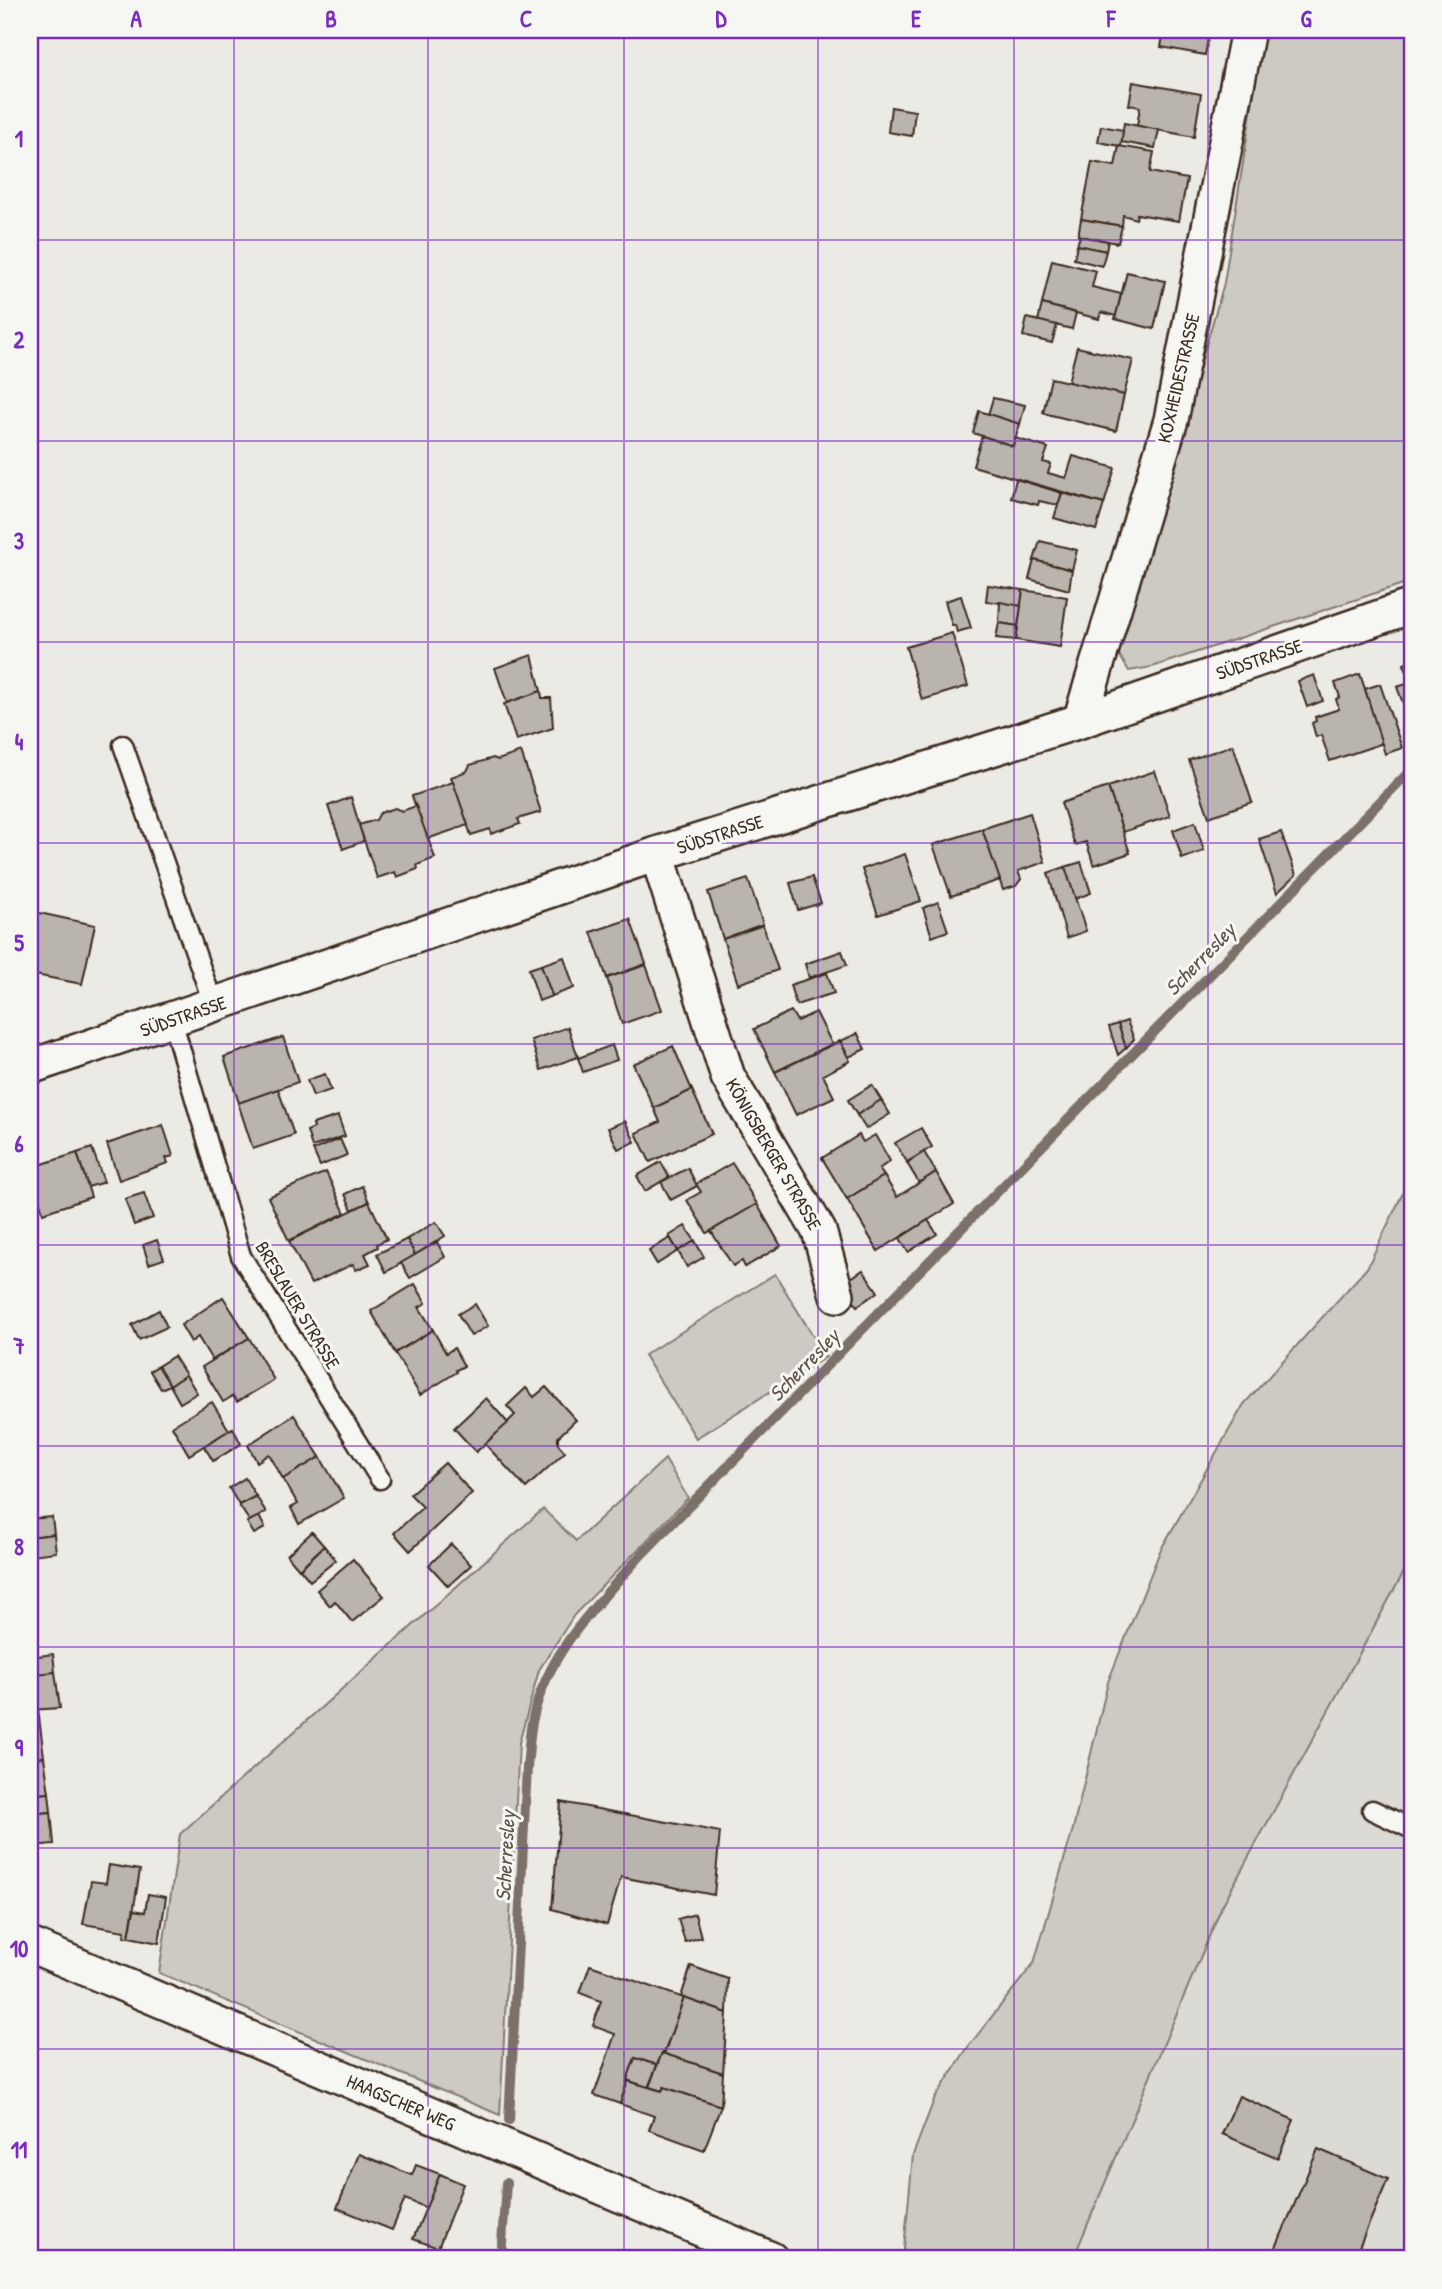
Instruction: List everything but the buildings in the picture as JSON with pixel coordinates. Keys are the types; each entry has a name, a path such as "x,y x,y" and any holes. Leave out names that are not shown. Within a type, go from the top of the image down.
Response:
{"street":[{"name":"KOXHEIDESTRASSE","path":"1080,720 1171,420 1248,30"},
{"name":"SÜDSTRASSE","path":"30,1067 657,854 1080,720 1412,606"},
{"name":"KÖNIGSBERGER STRASSE","path":"657,854 728,1077 819,1231 837,1295"},
{"name":"HAAGSCHER WEG","path":"30,1945 771,2259"}],"lane":[{"path":"123,745 214,1006"},
{"name":"BRESLAUER STRASSE","path":"172,1020 241,1256 380,1479"},
{"path":"1371,1810 1412,1829"}],"shaded area":[{"path":"1264,30 1412,30 1412,581 1152,667 1129,671 1118,653 1224,283"},
{"path":"1412,1174 1412,1557 1222,1906 1073,2259 903,2259 913,2155 934,2100 968,2047 1034,1963 1073,1829 1108,1682 1160,1551 1244,1404 1367,1268"},
{"path":"775,1274 826,1357 696,1438 644,1355"},
{"path":"665,1459 688,1498 574,1615 539,1670 519,1743 500,2115 159,1973 180,1834 543,1509 576,1541"},
{"path":"1412,1557 1412,2259 1073,2259 1222,1906"}],"waterway":[{"name":"Scherresley","path":"509,2120 530,1736 540,1694 550,1671 577,1629 643,1553 1412,769"},
{"name":"Scherresley","path":"501,2259 506,2183"}]}
